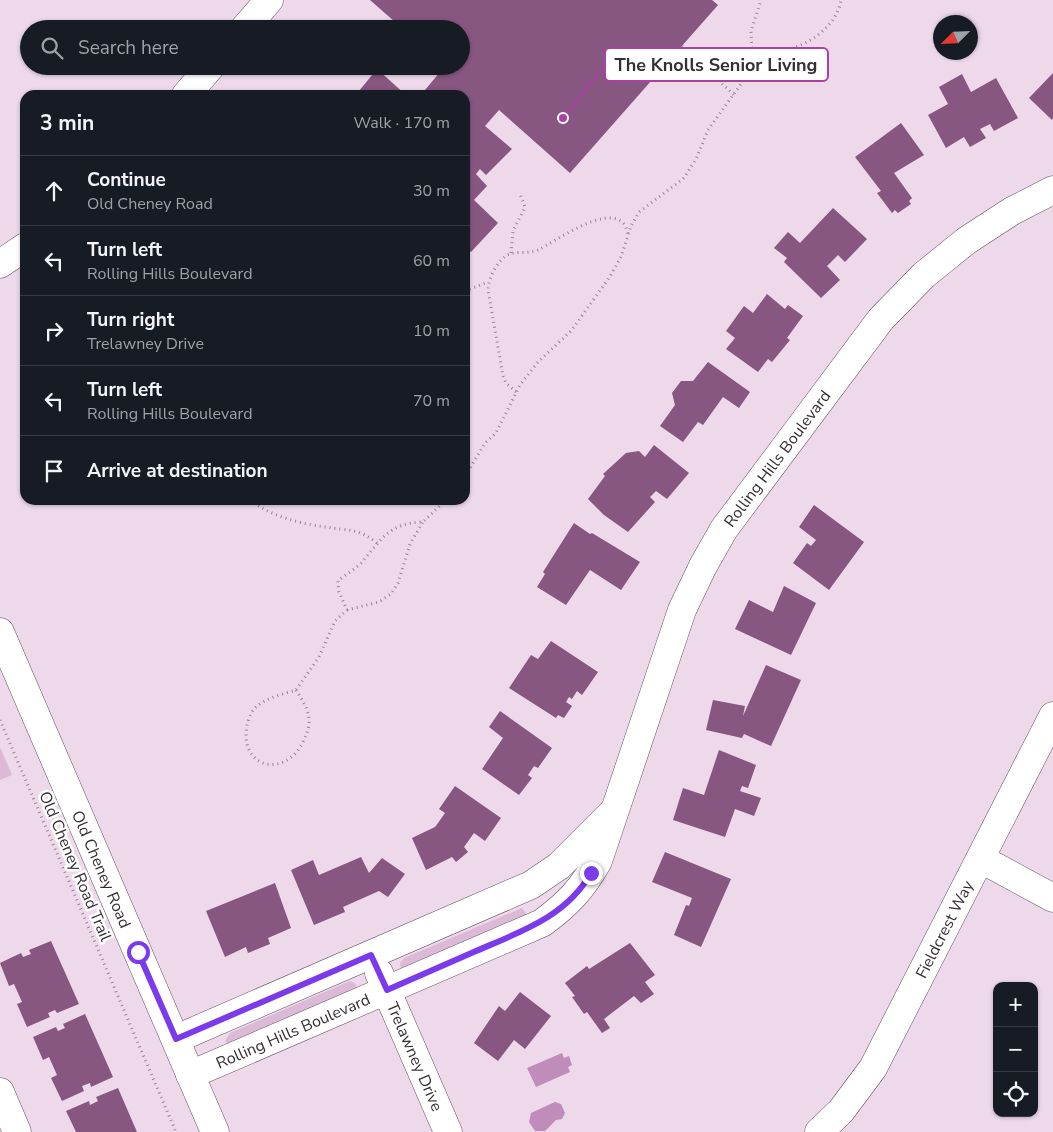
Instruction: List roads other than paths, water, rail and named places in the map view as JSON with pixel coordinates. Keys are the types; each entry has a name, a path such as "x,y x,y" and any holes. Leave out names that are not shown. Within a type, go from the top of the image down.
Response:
{"street":[{"path":"252,20 269,0"},
{"path":"190,90 203,75"},
{"name":"Rolling Hills Boulevard","path":"190,1075 542,922 565,906 584,886 598,861 682,610 703,566 724,529 881,320 912,288 966,241 1012,211 1053,190"},
{"path":"0,264 20,251"},
{"name":"Old Cheney Road","path":"0,632 215,1132"},
{"name":"Fieldcrest Way","path":"819,1132 841,1111 873,1068 1053,716"},
{"name":"Rolling Hills Boulevard","path":"176,1039 531,885 559,866 616,808"},
{"path":"981,859 1053,898"},
{"name":"Trelawney Drive","path":"371,955 448,1132"},
{"path":"0,1092 17,1132"}],"place":[{"name":"The Knolls Senior Living","path":"563,118"}]}
